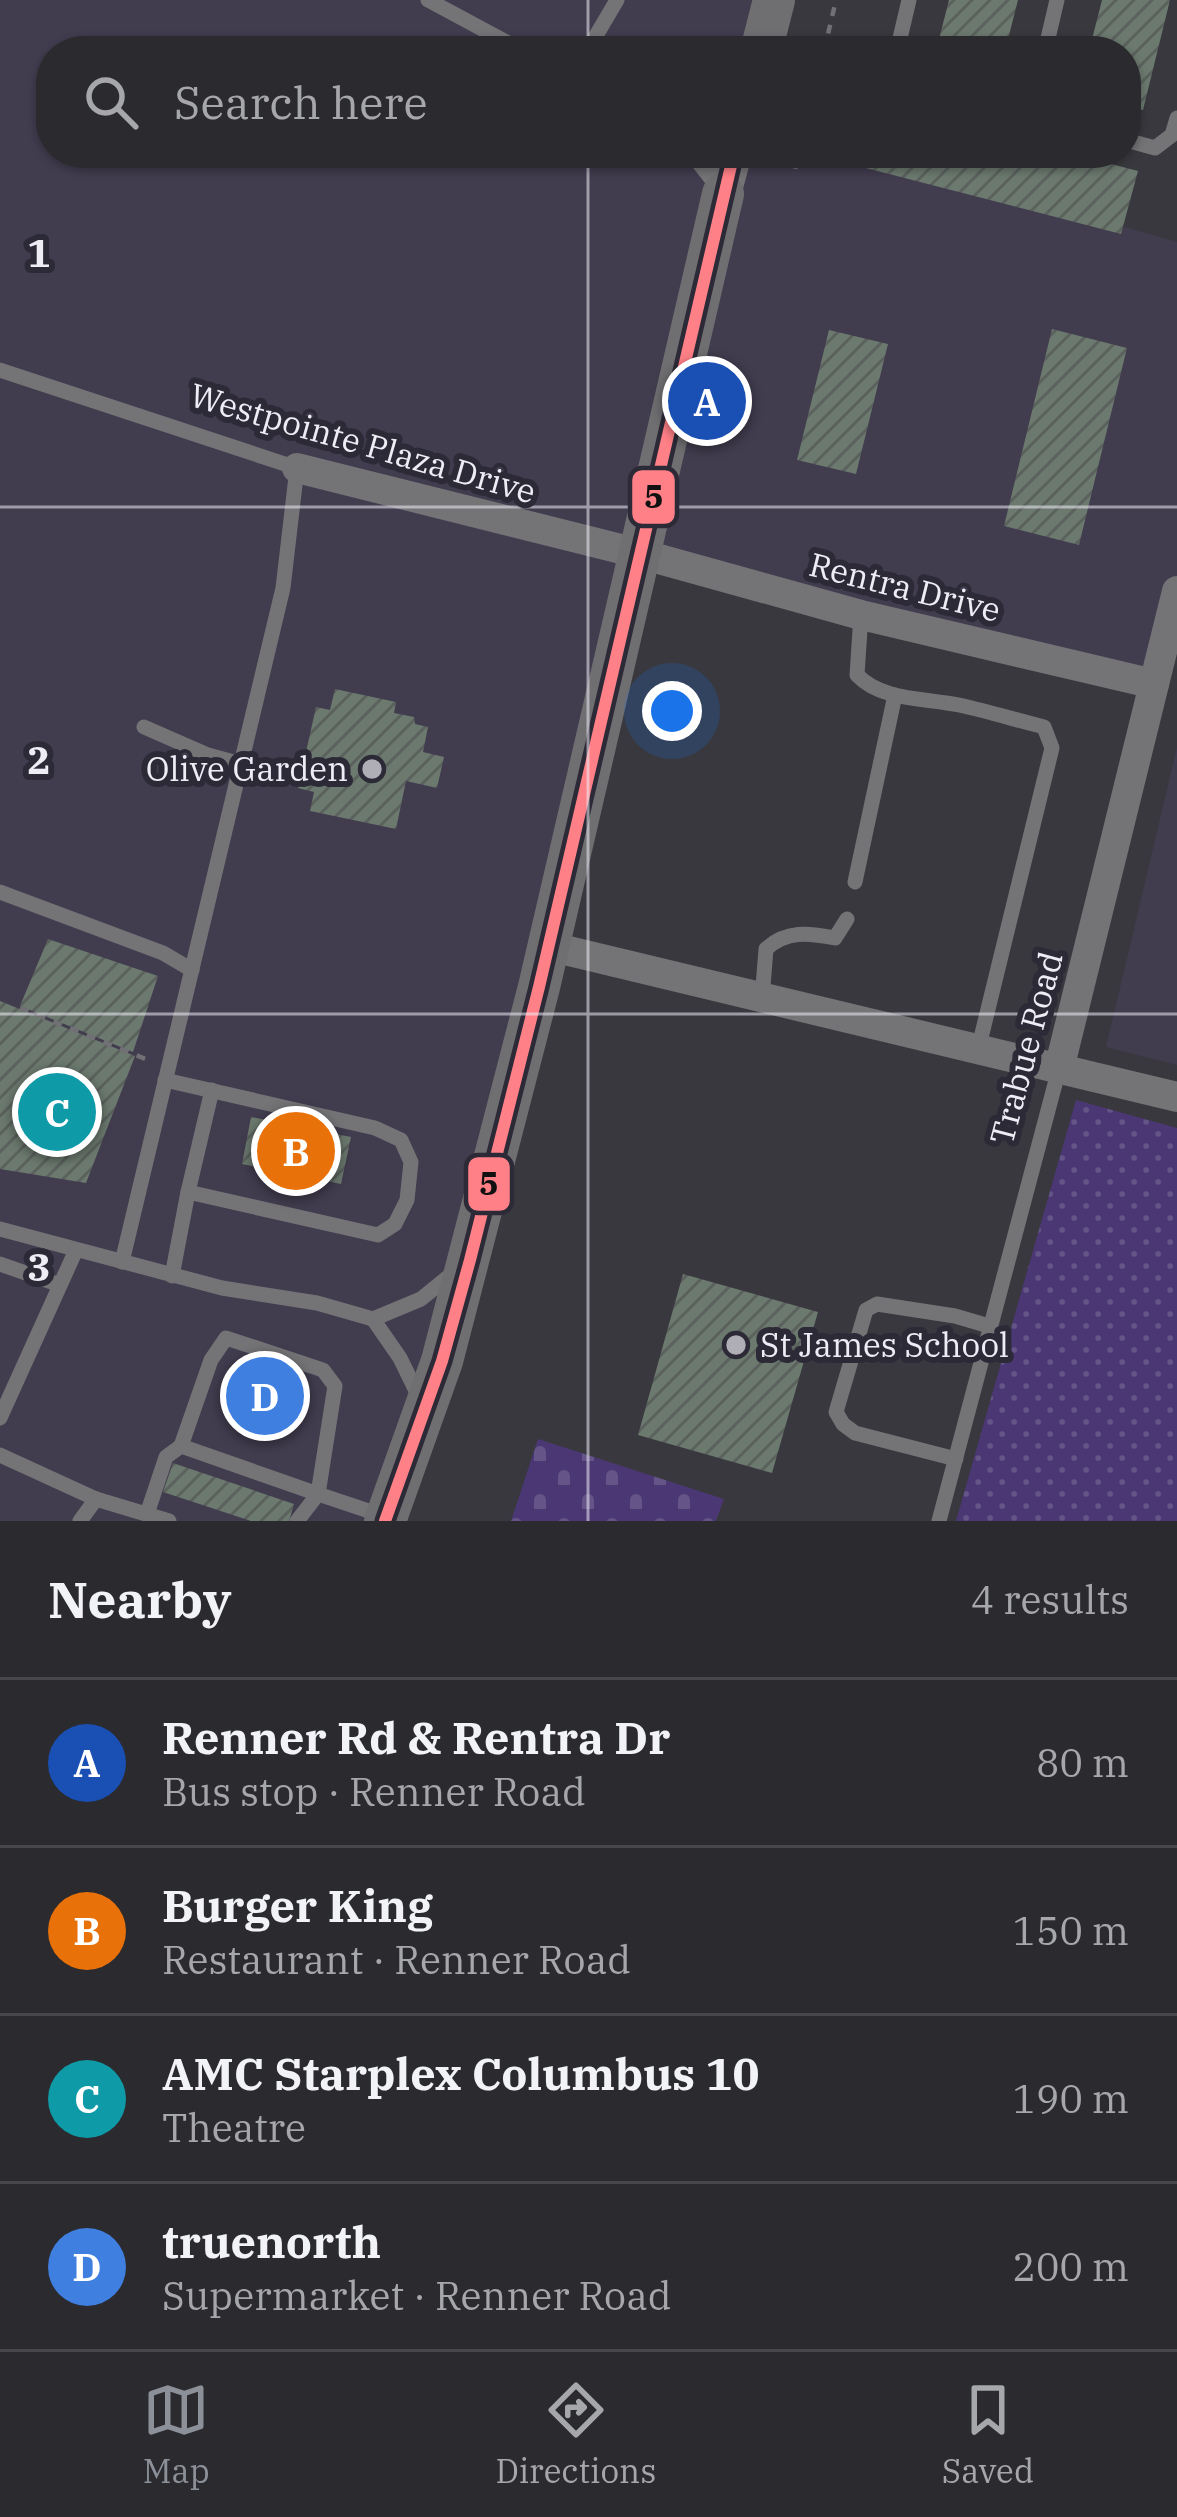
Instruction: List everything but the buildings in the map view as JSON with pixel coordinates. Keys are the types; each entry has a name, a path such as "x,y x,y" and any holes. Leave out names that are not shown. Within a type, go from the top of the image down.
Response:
{"main road":[{"path":"765,36 774,0"},
{"path":"386,1519 470,1260 723,194"}],"street":[{"path":"723,194 730,168"},
{"name":"Westpointe Plaza Drive","path":"296,469 641,554"},
{"name":"Rentra Drive","path":"641,554 861,615 1154,684"},
{"name":"Trabue Road","path":"1059,1069 1177,591"},
{"path":"548,946 1177,1097"}],"lane":[{"path":"428,0 495,36"},
{"path":"596,36 617,0"},
{"path":"901,36 909,0"},
{"path":"1049,36 1057,0"},
{"path":"1141,144 1155,148 1172,135 1177,118"},
{"path":"703,168 723,194"},
{"name":"Westpointe Plaza Drive","path":"0,370 296,469"},
{"path":"122,1262 283,588 296,469"},
{"path":"861,615 857,675 867,685 1044,727 1052,748 977,1050"},
{"path":"854,882 895,695"},
{"path":"144,727 241,764"},
{"path":"0,892 163,953 191,970"},
{"path":"762,999 766,950 780,936 836,938 847,920"},
{"name":"Trabue Road","path":"939,1521 1059,1069"},
{"path":"167,1074 212,1090 375,1128 400,1140 411,1162 407,1200 395,1224 379,1235 188,1192"},
{"path":"172,1276 212,1090"},
{"path":"0,1229 172,1276 317,1303 373,1319 421,1299 470,1260"},
{"path":"0,1418 76,1250"},
{"path":"0,1264 60,1285"},
{"path":"956,1459 855,1433 836,1412 866,1310 877,1304 988,1326"},
{"path":"373,1319 400,1358 425,1410"},
{"path":"147,1514 166,1457 181,1446 211,1360 226,1338 323,1370 335,1386 318,1494 297,1521"},
{"path":"181,1446 386,1519"},
{"path":"0,1455 97,1499 169,1521"},
{"path":"80,1521 97,1499"}],"path":[{"path":"828,36 836,0"},
{"path":"20,1008 167,1074"}],"shaded area":[{"path":"0,0 774,0 765,36 36,36 36,168 923,168 1177,242 1177,591 1154,684 642,554 385,1521 0,1521"},
{"path":"1177,747 1177,1065 1106,1047"}],"green space":[{"path":"1076,1100 1177,1128 1177,1521 956,1521"},
{"path":"538,1439 724,1499 716,1521 511,1521"}],"transit line":[{"name":"5","path":"385,1521 442,1361 470,1260 539,987 730,168"}],"place":[{"name":"Renner Rd & Rentra Dr","path":"707,401"},
{"name":"Olive Garden","path":"372,769"},
{"name":"AMC Starplex Columbus 10","path":"57,1112"},
{"name":"Burger King","path":"296,1151"},
{"name":"St James School","path":"736,1345"},
{"name":"truenorth","path":"265,1396"}]}
